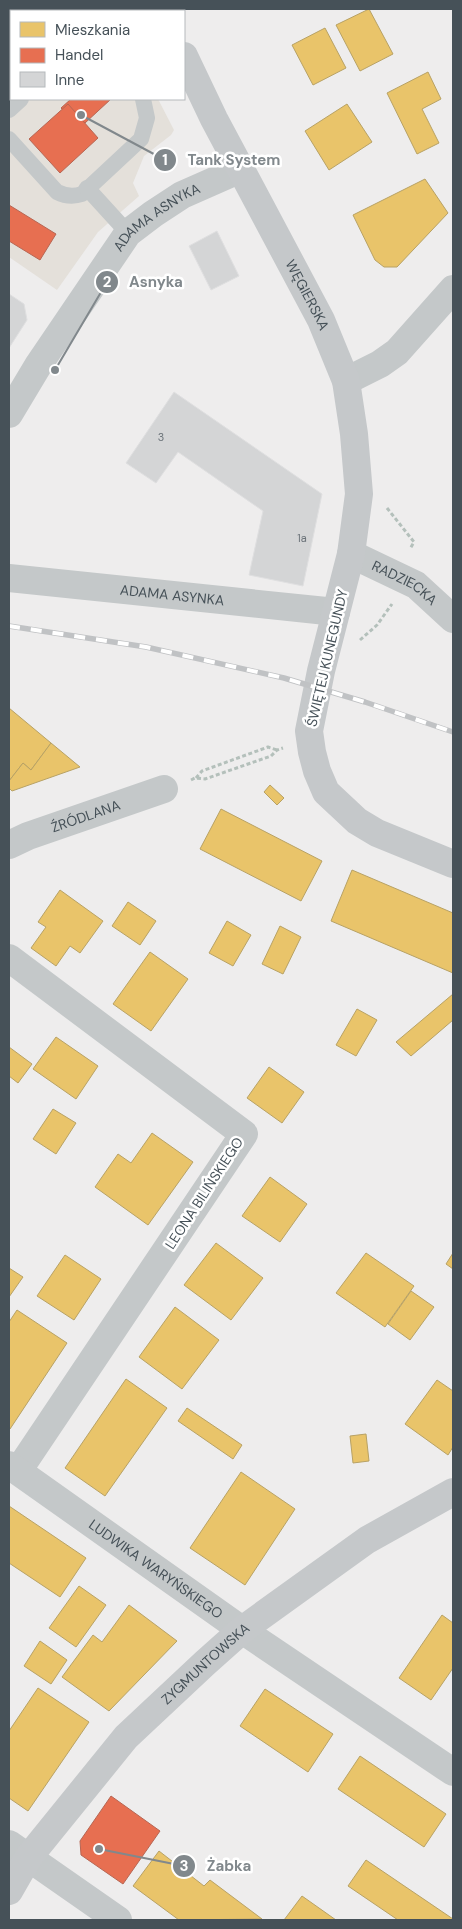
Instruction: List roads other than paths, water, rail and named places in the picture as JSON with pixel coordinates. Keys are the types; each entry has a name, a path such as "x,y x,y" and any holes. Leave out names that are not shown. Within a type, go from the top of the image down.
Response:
{"main road":[{"name":"WĘGIERSKA","path":"185,58 321,320 346,381 354,434 359,494 351,554"},
{"name":"ŚWIĘTEJ KUNEGUNDY","path":"351,554 321,671 310,731 312,752 317,771 326,792 357,821 377,834 453,864"},
{"name":"ZYGMUNTOWSKA","path":"9,1891 18,1851 126,1737 242,1630 367,1540 453,1492"}],"street":[{"name":"ADAMA ASNYKA","path":"9,414 39,364 128,233 182,195 241,169"},
{"path":"346,381 380,364 397,352 453,289"},
{"name":"RADZIECKA","path":"351,554 416,585 453,619"},
{"name":"ADAMA ASYNKA","path":"9,578 336,612"},
{"name":"ŹRÓDLANA","path":"9,845 28,836 164,789"},
{"name":"LEONA BILIŃSKIEGO","path":"9,958 244,1134 13,1468"},
{"name":"LUDWIKA WARYŃSKIEGO","path":"13,1468 242,1630 453,1772"},
{"path":"18,1851 118,1920"}],"lane":[{"path":"9,110 20,100"},
{"path":"9,139 57,192 63,195 76,196 82,194 141,139 147,118 143,100"},
{"path":"87,188 128,233"}],"railway":[{"path":"9,626 146,647 284,678 365,702 453,732"}],"place":[{"name":"Tank System","path":"81,115"},
{"name":"Asnyka","path":"55,370"},
{"name":"Żabka","path":"99,1849"}]}
